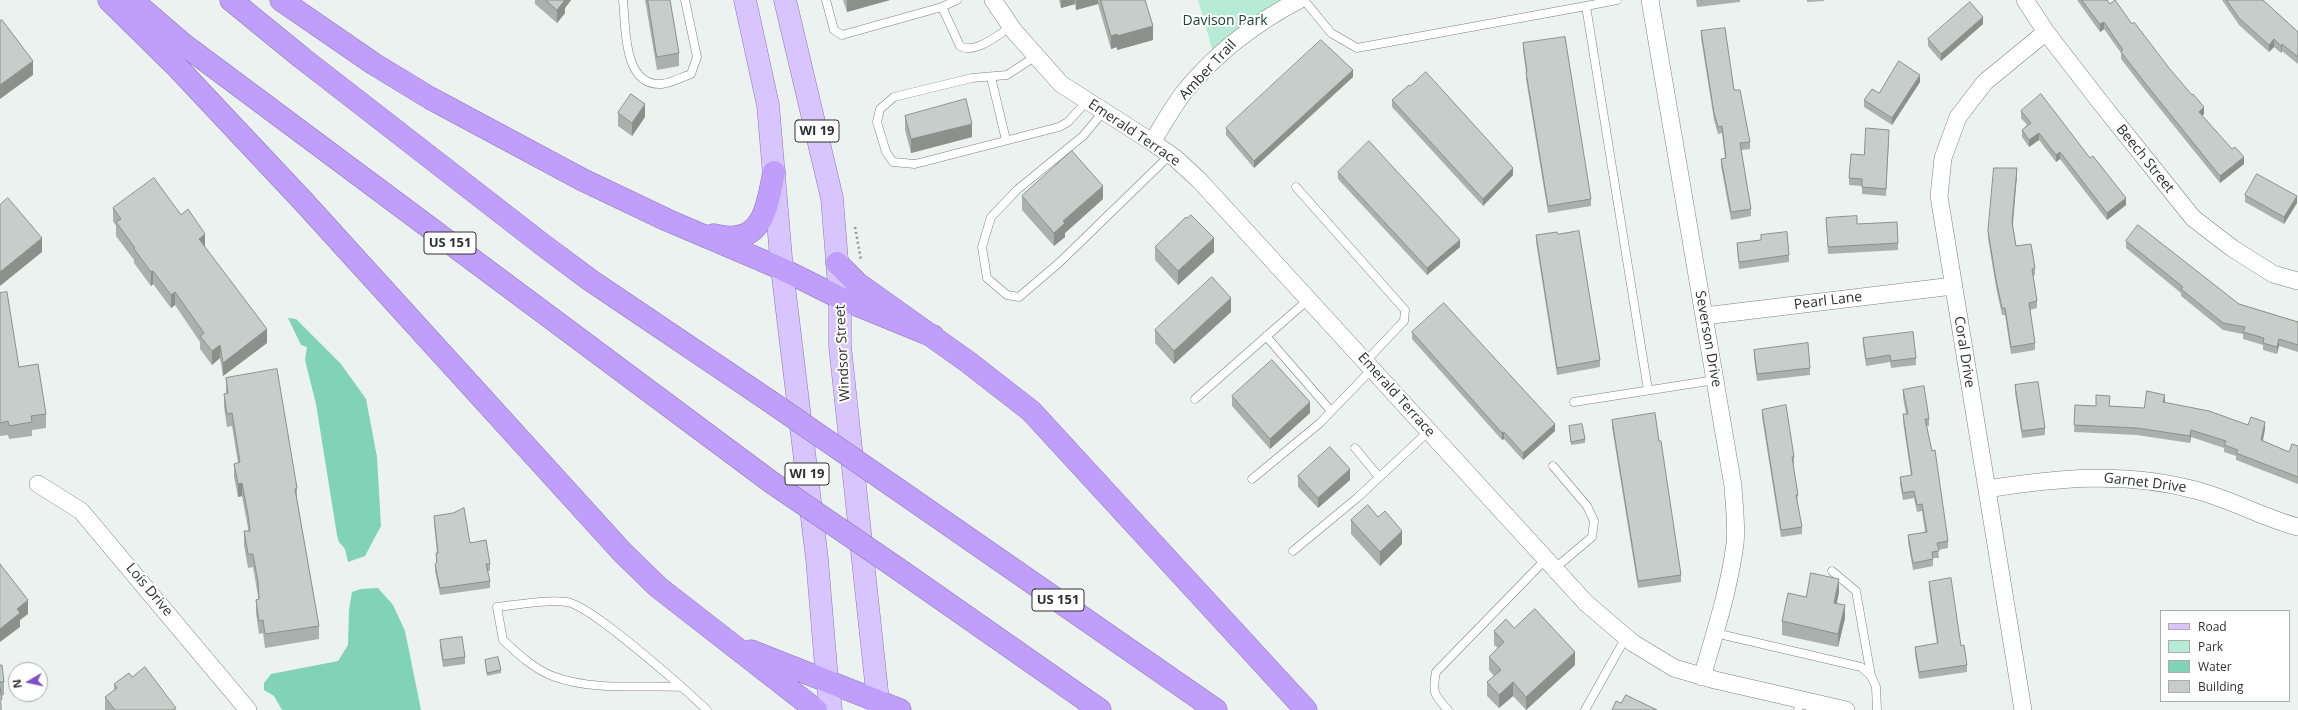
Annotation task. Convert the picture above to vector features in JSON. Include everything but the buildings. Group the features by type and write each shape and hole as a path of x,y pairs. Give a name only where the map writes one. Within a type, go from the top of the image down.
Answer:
{"highway":[{"path":"108,0 178,68 303,201 623,554 658,586 816,710"},
{"name":"US 151","path":"132,0 183,44 771,482 1100,710"},
{"name":"US 151","path":"232,0 302,58 590,280 768,400 1216,710"},
{"path":"281,0 374,64 486,128 583,180 700,234 782,269 840,298 933,336"},
{"path":"700,234 735,237 753,230 767,208 774,172"},
{"path":"837,263 857,283 933,336 1031,411 1306,710"},
{"path":"733,644 826,679 878,706 900,710"}],"main road":[{"name":"WI 19","path":"745,0 768,105 782,269 817,559 826,679 831,710"},
{"name":"Windsor Street","path":"785,0 832,198 840,298 840,346 878,706"}],"street":[{"name":"Emerald Terrace","path":"993,0 1011,27 1061,84 1152,142 1170,155 1199,180 1586,603 1626,637 1674,668 1799,705 1846,710"},
{"name":"Amber Trail","path":"1152,142 1185,91 1230,43 1270,15 1299,0"},
{"name":"Severson Drive","path":"1650,0 1733,486 1735,543 1723,603 1702,677"},
{"name":"Beech Street","path":"2025,0 2046,32 2193,218 2232,248 2273,274 2298,281"},
{"name":"Coral Drive","path":"2023,710 1939,196 1942,158 1958,118 1985,82 2046,32"},
{"name":"Pearl Lane","path":"1704,316 1953,286"},
{"name":"Garnet Drive","path":"1987,489 2045,481 2084,478 2122,478 2196,490 2279,522 2298,527"},
{"name":"Lois Drive","path":"38,484 82,511 248,710"}],"lane":[{"path":"623,0 627,48 632,65 646,81 661,84 692,74 697,57 684,0"},
{"path":"826,0 834,30 842,35 942,7 957,0"},
{"path":"1304,0 1331,33 1357,48 1617,0"},
{"path":"1586,6 1648,390"},
{"path":"942,7 960,46 966,50 974,49 1011,27"},
{"path":"1036,56 1007,75 972,78 894,97 880,109 877,122 886,152 892,162 915,164 1059,127 1068,122 1088,101"},
{"path":"991,77 1006,140"},
{"path":"1104,111 1083,136 1018,189 991,217 982,246 988,278 1007,296 1019,297 1060,262 1170,155"},
{"path":"1252,479 1331,411 1404,321 1405,310 1296,187"},
{"path":"1195,399 1309,299"},
{"path":"1266,336 1331,411"},
{"path":"1574,402 1715,380"},
{"path":"1293,551 1379,477 1429,431"},
{"path":"1355,448 1379,477"},
{"path":"1448,710 1436,697 1433,685 1436,672 1550,564 1592,537 1594,521 1588,506 1553,466"},
{"path":"1832,571 1856,591 1871,676 1876,687 1878,710"},
{"path":"682,687 582,684 554,676 527,661 502,640 497,607 568,602 586,611 631,644 682,687 707,710"},
{"path":"1715,633 1861,667 1871,676"},
{"path":"1585,710 1626,637"}],"green space":[{"name":"Davison Park","path":"1198,0 1299,0 1215,59"}],"water":[{"path":"288,318 296,319 341,364 366,399 377,457 381,526 365,556 348,562 345,549 339,542 337,535 316,404 305,360 307,347 301,345"},
{"path":"378,588 393,605 405,631 421,710 282,710 274,696 264,690 264,683 271,674 338,661 348,645 349,610 352,592 361,589"}]}
